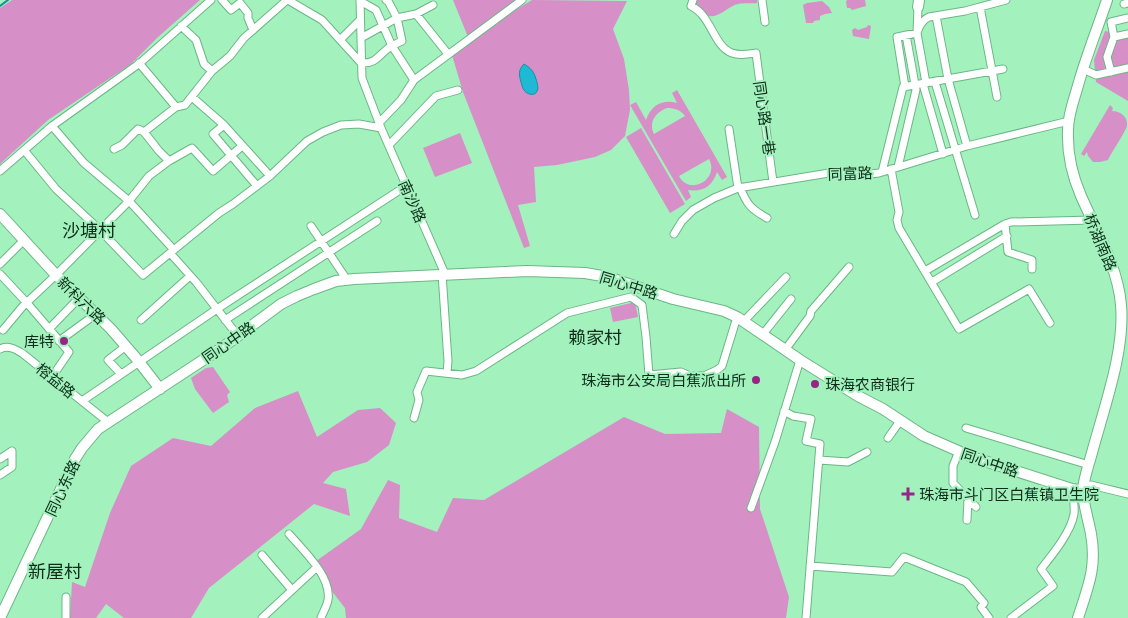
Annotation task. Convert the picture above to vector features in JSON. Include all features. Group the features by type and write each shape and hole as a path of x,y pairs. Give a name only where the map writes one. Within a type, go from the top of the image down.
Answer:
{"street":[{"path":"0,171 52,126 139,63 211,0"},
{"path":"222,0 231,10 240,3 248,13 253,30"},
{"path":"144,132 176,107 186,105 212,71 230,56 240,42 287,0 322,20 361,63 373,62 392,46 402,41 397,18 386,0"},
{"path":"360,0 376,10 392,46 414,80"},
{"name":"南沙路","path":"360,0 362,78 443,274 448,361 447,374"},
{"path":"24,150 56,189 100,230 143,275 219,213 258,186 307,141 341,125 380,125 401,100 414,80 522,0"},
{"name":"同心路一巷","path":"692,0 691,6 703,15 725,48 731,53 736,54 756,54 773,182"},
{"path":"762,0 765,22"},
{"path":"917,33 920,23 926,18 965,11 1006,0"},
{"name":"桥湖南路","path":"1078,489 1089,465 1117,357 1125,304 1119,292 1113,270 1075,180 1068,148 1068,121 1083,70 1108,0"},
{"path":"918,4 917,33 922,84"},
{"path":"361,38 397,18 416,14 433,5"},
{"path":"980,7 997,98"},
{"path":"416,14 448,54"},
{"path":"936,16 948,79 967,146"},
{"path":"1112,72 1108,57 1114,37 1111,22 1128,18"},
{"path":"340,40 360,20"},
{"path":"181,26 196,40 204,64 212,71"},
{"path":"882,172 903,88 905,87 897,37 917,33"},
{"path":"1114,37 1128,34"},
{"path":"906,35 942,154"},
{"path":"139,63 176,107"},
{"path":"1083,70 1096,75 1128,68"},
{"path":"905,87 1004,69"},
{"path":"935,82 975,215"},
{"path":"922,84 916,90 894,168 899,228 959,328 1029,288 1050,323"},
{"path":"389,145 436,96 458,90"},
{"path":"192,97 224,125 270,176"},
{"name":"同富路","path":"674,234 682,221 693,210 714,198 739,188 829,173 870,174 882,172 967,146 1068,121"},
{"path":"224,125 213,134 258,186"},
{"path":"52,126 84,163 129,201 172,251 238,336"},
{"path":"114,149 122,145 138,129 144,132 169,161"},
{"path":"729,129 739,188 749,206 767,218"},
{"path":"3,330 27,303 129,201 149,176 169,161 192,148 213,170 242,146"},
{"path":"82,401 217,309 406,186"},
{"name":"新科六路","path":"0,214 56,275 126,346 160,389"},
{"path":"925,271 1005,224 1012,222 1092,220"},
{"path":"225,320 377,222"},
{"path":"1005,224 1008,252 1032,260 1032,269"},
{"path":"311,226 347,280"},
{"path":"932,282 1006,236"},
{"path":"0,264 24,240"},
{"path":"785,350 810,316 811,311 849,267"},
{"name":"同心中路","path":"160,389 282,304 325,285 347,280 443,274 527,271 580,272 608,277 673,299 724,311 740,319 800,360 858,396 883,409 924,436 959,452 1078,489"},
{"path":"0,274 68,352 52,377"},
{"path":"141,320 190,276"},
{"path":"414,418 418,400 417,392 426,371 462,375 476,371 567,313 631,297 642,305 649,375 681,372 690,376 700,376 712,373 722,366 740,319 786,277"},
{"path":"636,301 645,290"},
{"path":"49,329 79,298"},
{"path":"763,334 791,299"},
{"path":"59,341 96,314"},
{"path":"121,374 108,360 126,346"},
{"name":"榕益路","path":"0,349 7,347 22,353 108,422"},
{"path":"751,508 800,360"},
{"name":"同心东路","path":"0,618 4,601 75,458 98,429 160,389"},
{"path":"784,411 793,416 811,419 806,441 820,444 806,618"},
{"path":"888,438 900,421"},
{"path":"966,428 1089,465"},
{"path":"0,459 12,451 12,467 0,474"},
{"path":"819,460 848,462 867,452"},
{"path":"959,452 953,466 953,483 976,507"},
{"path":"1078,489 1091,485 1128,494"},
{"path":"1011,618 1053,586 1041,569 1057,548 1070,525 1078,489"},
{"path":"1078,489 1094,554 1090,584 1078,618"},
{"path":"967,520 968,498"},
{"path":"289,534 317,567 327,587 327,602 321,618"},
{"path":"262,555 292,590"},
{"path":"810,566 892,572 904,557 966,582 984,603 980,607 989,618"},
{"path":"262,618 317,567"},
{"path":"1005,618 1040,592 1042,595"},
{"path":"66,597 66,618"}],"shaded area":[{"path":"12,0 200,0 131,64 48,120 0,164 0,8"},
{"path":"453,0 520,0 509,5 468,37"},
{"path":"532,0 627,1 613,29 624,59 630,110 625,136 611,150 595,157 557,165 534,167 536,202 518,205 530,246 524,248 463,92 452,55 494,23"},
{"path":"695,0 757,0 757,3 735,5 715,16 711,16 700,10"},
{"path":"847,0 865,0 866,6 852,10 847,8"},
{"path":"822,1 829,7 832,13 820,16 820,20 813,23 806,23 803,5"},
{"path":"868,25 871,26 869,39 853,36 852,30 855,28 858,30"},
{"path":"1105,31 1128,36 1128,101 1096,82 1094,60"},
{"path":"677,90 727,177 722,180 717,172 710,185 698,190 688,190 691,197 686,201 630,105 636,102 646,120 651,110 658,104 667,102 677,103 672,93","holes":["667,108 677,110 685,116 654,134 652,130 654,118 659,112","709,159 710,173 702,183 689,185 679,176"]},
{"path":"1110,105 1113,108 1112,111 1120,113 1125,117 1127,125 1108,160 1093,162 1087,152 1084,156 1081,154"},
{"path":"641,128 685,204 670,213 626,137"},
{"path":"460,133 472,163 435,177 423,148"},
{"path":"635,302 638,317 613,322 610,308"},
{"path":"213,367 230,392 227,395 229,402 213,413 195,389 191,378 206,368"},
{"path":"298,391 317,437 358,410 380,408 396,423 389,445 367,462 333,472 323,483 346,489 350,516 314,504 209,588 191,618 124,618 106,604 96,618 70,618 72,582 85,587 110,513 131,466 173,438 211,446 255,408"},
{"path":"727,409 759,427 760,509 789,597 786,618 346,618 345,608 312,564 361,529 388,480 400,485 399,518 437,532 453,498 484,500 624,417 665,434 721,433"}],"water":[{"path":"524,64 533,72 535,77 538,89 534,94 527,93 522,87 519,73"}],"waterway":[{"path":"0,6 8,0"}],"place":[{"name":"库特","path":"64,341"},
{"name":"珠海市公安局白蕉派出所","path":"756,380"},
{"name":"珠海农商银行","path":"815,384"},
{"name":"珠海市斗门区白蕉镇卫生院","path":"908,494"}],"district":[{"name":"沙塘村","path":"89,230"},
{"name":"赖家村","path":"595,337"},
{"name":"新屋村","path":"55,571"}]}
